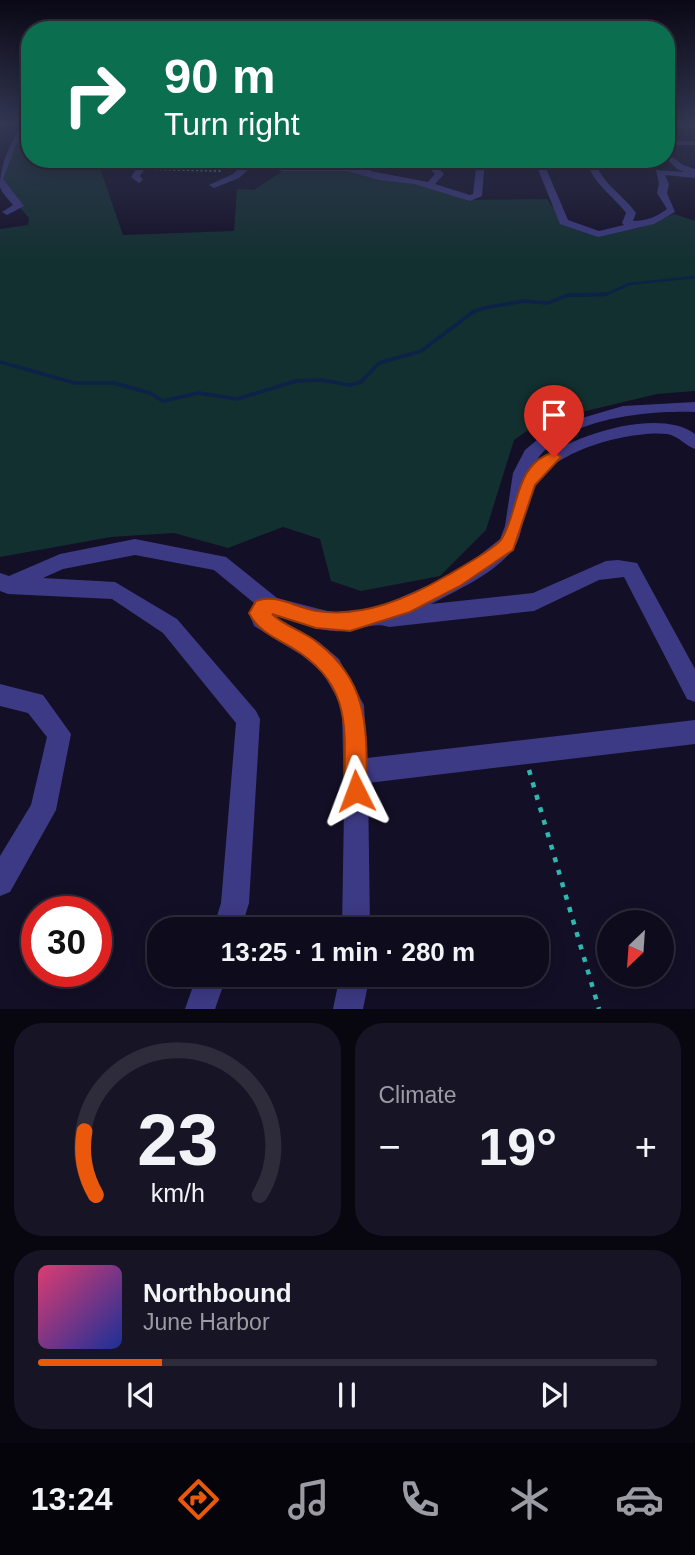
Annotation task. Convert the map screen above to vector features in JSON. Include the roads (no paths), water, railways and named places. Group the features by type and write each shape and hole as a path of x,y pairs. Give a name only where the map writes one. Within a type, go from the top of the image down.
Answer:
{"street":[{"path":"139,171 135,177 139,180"},
{"path":"214,186 242,171"},
{"path":"358,171 475,197 477,171"},
{"path":"429,186 440,174 437,171"},
{"path":"543,171 564,222 598,234 666,216 672,210 662,193 664,184 659,172 695,173"},
{"path":"597,171 606,186 631,213 627,223 635,226"},
{"path":"0,179 19,206 7,212"},
{"path":"518,508 517,488 522,469 531,451 552,438 576,426 641,407 695,407"},
{"path":"350,622 404,606 454,581 501,551 508,545 518,508 538,469 570,448 654,429 684,433 695,443"},
{"path":"4,583 60,562 135,547 219,563 271,606"},
{"path":"356,917 353,705 342,682 311,649 261,619 259,613 262,607 271,606 316,619 350,622 534,602 554,595 608,567 619,566 630,569 695,691"},
{"path":"4,583 115,591 170,626 248,719 235,904 231,917"},
{"path":"0,695 35,703 59,734 43,810 0,882"},
{"path":"355,772 695,732"},
{"path":"200,1009 208,987"},
{"path":"348,1009 353,987"},
{"path":"354,1009 355,987"}],"waterway":[{"path":"566,296 605,295 629,284 695,277"},
{"path":"566,296 606,294"},
{"path":"0,362 75,383 114,383 150,393 163,401 199,393 237,399 296,381 321,380 350,385 361,382 379,363 421,351 473,312 523,301 548,303 566,296"}]}
